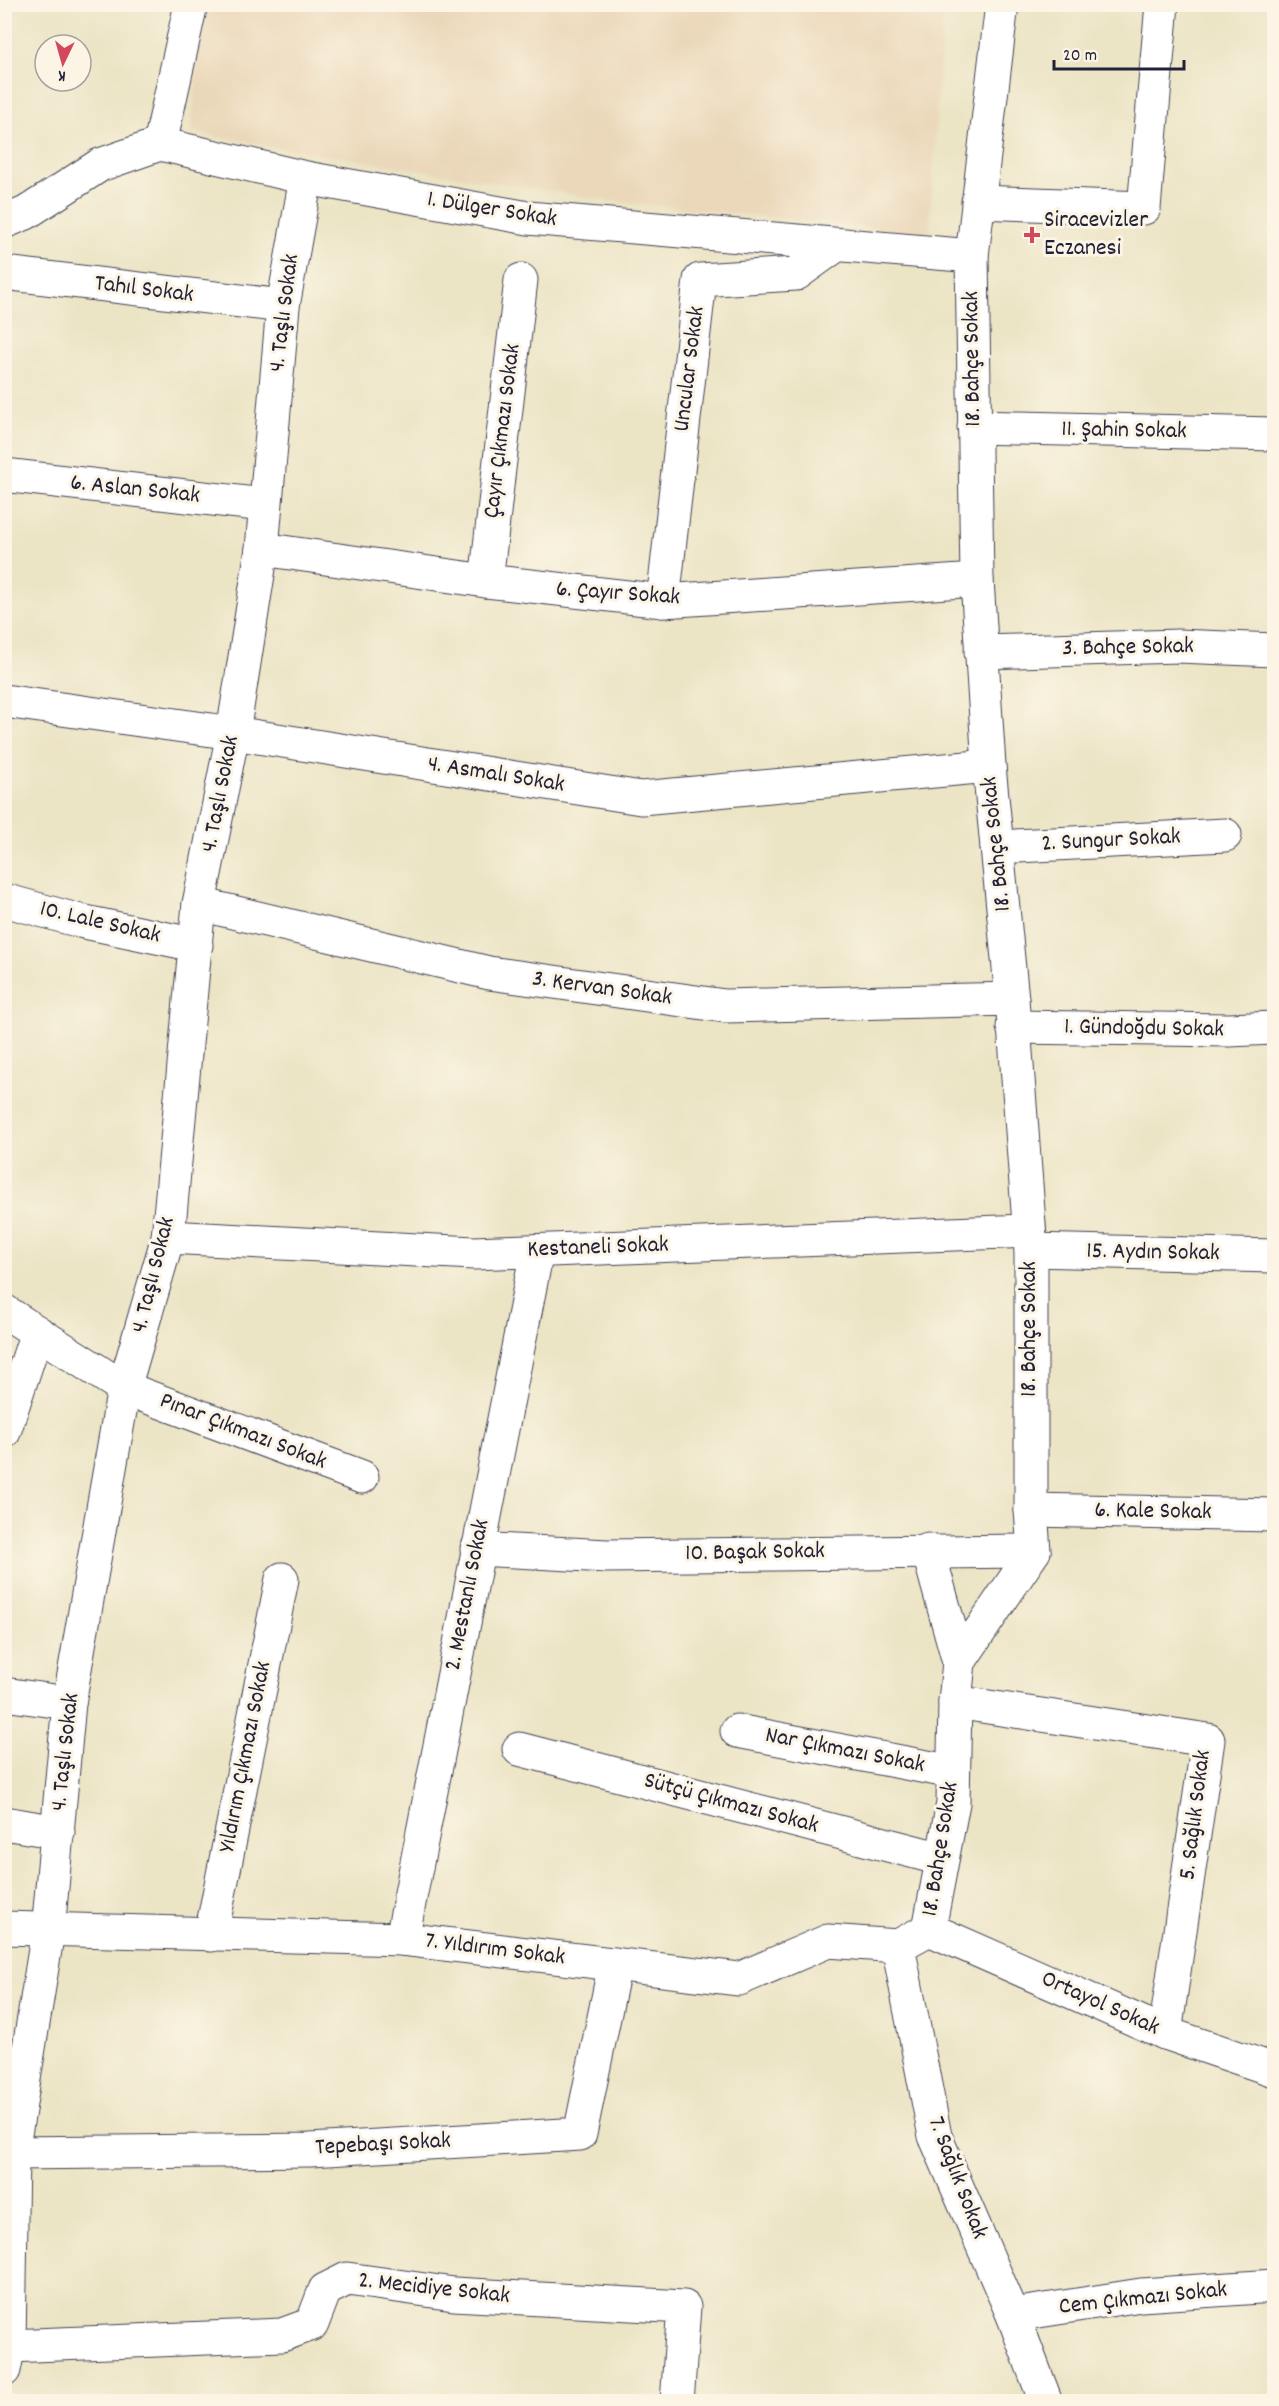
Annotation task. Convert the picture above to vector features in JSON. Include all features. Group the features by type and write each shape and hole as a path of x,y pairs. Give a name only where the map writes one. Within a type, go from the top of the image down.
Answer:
{"street":[{"path":"4,222 26,213 100,165 160,144 191,4"},
{"name":"18. Bahçe Sokak","path":"959,1662 1034,1551 1031,1510 1029,1240 1013,1013 989,766 976,580 972,256 1002,4"},
{"path":"978,202 1144,208 1162,4"},
{"name":"1. Dülger Sokak","path":"160,144 306,178 528,218 972,256"},
{"name":"4. Taşlı Sokak","path":"6,2353 12,2153 48,1930 69,1703 124,1388 168,1237 200,904 233,733 262,549 283,306 306,178"},
{"name":"Uncular Sokak","path":"663,601 700,280 796,274 835,246"},
{"name":"Tahıl Sokak","path":"4,273 283,306"},
{"name":"Çayır Çıkmazı Sokak","path":"486,581 521,280"},
{"name":"11. Şahin Sokak","path":"974,427 1275,434"},
{"name":"6. Aslan Sokak","path":"4,475 265,505"},
{"name":"6. Çayır Sokak","path":"262,549 486,581 663,601 976,580"},
{"name":"3. Bahçe Sokak","path":"981,652 1178,646 1275,650"},
{"name":"4. Asmalı Sokak","path":"4,701 233,733 641,798 989,766"},
{"name":"2. Sungur Sokak","path":"997,847 1225,835"},
{"name":"10. Lale Sokak","path":"4,900 80,921 196,945"},
{"name":"3. Kervan Sokak","path":"200,904 489,973 725,1006 1013,1013"},
{"name":"1. Gündoğdu Sokak","path":"1013,1013 1229,1030 1275,1028"},
{"name":"Kestaneli Sokak","path":"168,1237 474,1253 1029,1240"},
{"name":"15. Aydın Sokak","path":"1029,1240 1275,1256"},
{"name":"2. Mestanlı Sokak","path":"402,1939 537,1251"},
{"name":"Pınar Çıkmazı Sokak","path":"4,1311 124,1388 362,1477"},
{"path":"4,1432 37,1332"},
{"name":"6. Kale Sokak","path":"1031,1510 1275,1515"},
{"name":"10. Başak Sokak","path":"477,1549 607,1556 928,1550 1034,1551"},
{"name":"18. Bahçe Sokak","path":"928,1550 959,1662 955,1702 953,1803 929,1929"},
{"name":"Yıldırım Çıkmazı Sokak","path":"211,1935 282,1579"},
{"path":"4,1695 69,1703"},
{"name":"5. Sağlık Sokak","path":"955,1702 1208,1740 1166,2033"},
{"name":"Nar Çıkmazı Sokak","path":"737,1731 953,1772"},
{"name":"Sütçü Çıkmazı Sokak","path":"519,1749 942,1859"},
{"path":"4,1823 58,1832"},
{"name":"7. Yıldırım Sokak","path":"4,1928 402,1939 739,1978 828,1941 898,1946"},
{"path":"898,1946 929,1929"},
{"name":"Ortayol Sokak","path":"929,1929 1166,2033 1275,2070"},
{"name":"7. Sağlık Sokak","path":"898,1946 935,2136 1013,2315 1046,2402"},
{"name":"Tepebaşı Sokak","path":"12,2153 310,2150 580,2134 615,1964"},
{"name":"2. Mecidiye Sokak","path":"6,2353 282,2335 312,2324 325,2290 347,2279 454,2294 684,2307 677,2402"},
{"name":"Cem Çıkmazı Sokak","path":"1013,2315 1141,2295 1275,2286"}],"shaded area":[{"path":"209,5 944,5 929,233 611,201 191,133 198,53"}],"place":[{"name":"Siracevizler Eczanesi","path":"1032,235"}]}
